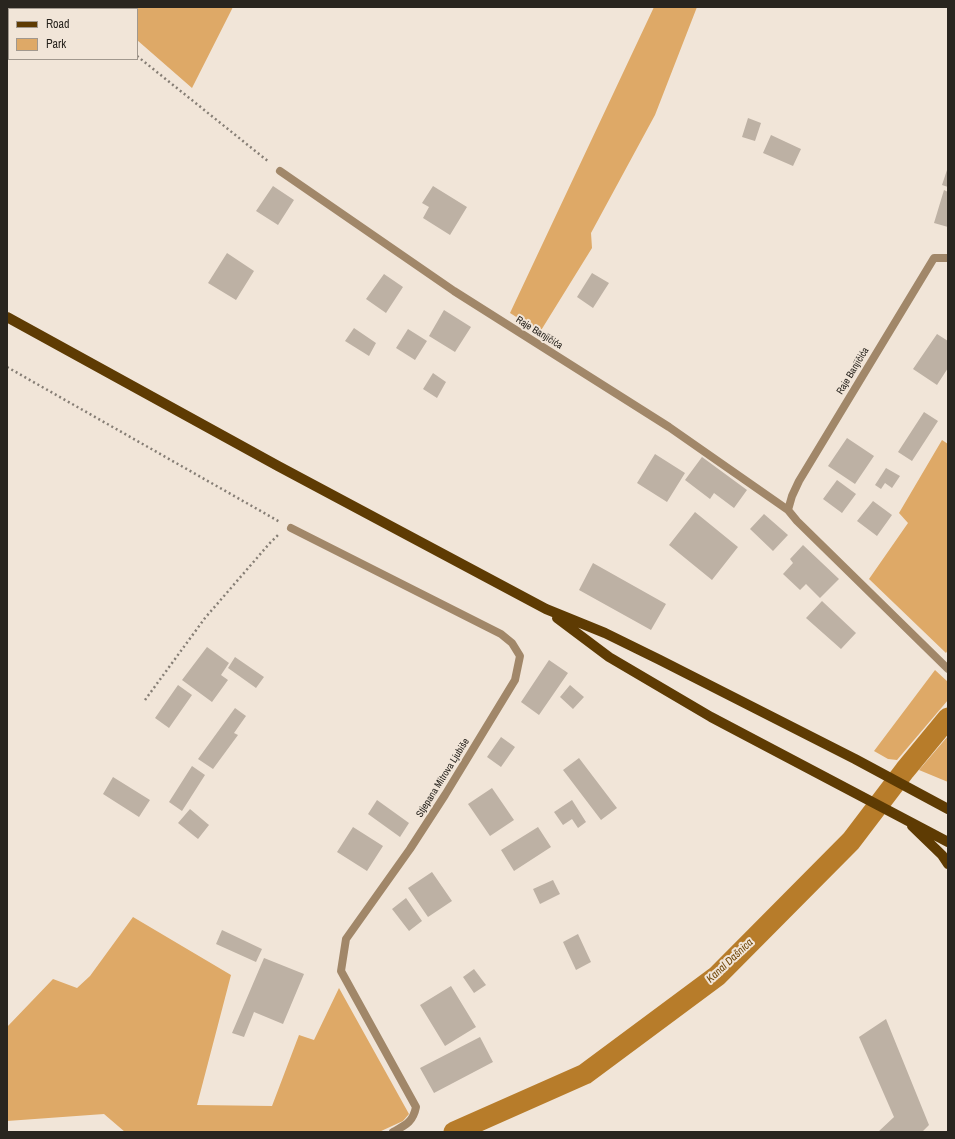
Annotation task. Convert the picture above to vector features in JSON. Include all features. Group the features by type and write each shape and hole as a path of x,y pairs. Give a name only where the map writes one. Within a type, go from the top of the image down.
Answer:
{"main road":[{"path":"7,317 278,466 546,609 612,636 855,759 948,809"},
{"path":"546,609 609,657 710,717 948,842"},
{"path":"914,790 948,801"},
{"path":"901,817 942,855 948,864"}],"street":[{"name":"Raje Banjičića","path":"280,171 454,291 669,427 788,510 797,521 948,669"},
{"name":"Raje Banjičića","path":"788,510 792,496 799,481 934,258 948,258"},
{"name":"Stjepana Mitrova Ljubiše","path":"291,528 501,634 512,643 520,656 515,680 445,796 410,849 346,939 341,970 416,1107 415,1116 407,1124 393,1132"}],"path":[{"path":"138,57 280,171"},
{"path":"7,367 291,528"},
{"path":"145,700 210,612 272,540 283,531 291,528"}],"green space":[{"path":"99,7 233,7 192,88 138,41 138,8"},
{"path":"654,7 697,7 655,115 591,233 592,248 540,332 510,313"},
{"path":"942,440 948,444 948,650 946,653 869,579 908,523 899,513"},
{"path":"935,670 948,682 948,700 897,760 888,759 874,751"},
{"path":"948,736 948,782 919,770"},
{"path":"133,917 231,975 197,1105 272,1106 299,1035 314,1040 339,988 409,1114 403,1121 379,1132 125,1132 104,1114 7,1121 7,1027 53,979 77,988 90,976"}],"building":[{"path":"748,118 761,123 755,141 742,137"},
{"path":"771,135 801,149 793,166 763,153"},
{"path":"948,167 948,187 942,185"},
{"path":"273,186 294,200 278,225 256,211"},
{"path":"433,186 467,207 450,235 423,218 429,207 422,203"},
{"path":"944,190 948,192 948,227 934,223"},
{"path":"227,253 254,271 236,300 208,283"},
{"path":"592,273 609,283 593,308 577,297"},
{"path":"384,274 403,287 386,313 366,299"},
{"path":"444,310 471,327 455,352 429,336"},
{"path":"354,328 376,343 369,356 345,341"},
{"path":"408,329 427,341 415,360 396,348"},
{"path":"937,334 948,341 948,368 937,385 913,369"},
{"path":"433,373 446,382 437,398 423,389"},
{"path":"924,412 938,421 912,461 898,452"},
{"path":"847,438 874,456 855,484 828,466"},
{"path":"655,454 685,473 667,502 637,483"},
{"path":"702,457 747,490 734,508 714,493 710,499 685,480"},
{"path":"886,468 900,476 892,488 885,483 881,489 875,485"},
{"path":"837,480 856,494 842,513 823,499"},
{"path":"873,501 892,515 877,536 857,521"},
{"path":"695,512 738,547 712,580 669,545"},
{"path":"764,514 788,535 773,551 750,529"},
{"path":"803,545 839,579 820,598 806,584 800,590 783,574 793,563 790,559"},
{"path":"593,563 666,604 651,630 579,590"},
{"path":"822,601 856,633 841,649 806,618"},
{"path":"207,647 229,663 221,675 228,680 212,702 182,680"},
{"path":"235,657 264,677 256,688 228,668"},
{"path":"549,660 568,673 539,715 521,702"},
{"path":"178,685 192,695 169,728 155,718"},
{"path":"570,685 584,697 573,709 560,697"},
{"path":"235,708 246,716 234,733 238,735 213,769 198,759"},
{"path":"501,737 515,747 501,767 487,757"},
{"path":"579,758 617,808 601,820 563,770"},
{"path":"192,766 205,775 182,811 169,802"},
{"path":"113,777 150,800 139,817 103,794"},
{"path":"492,788 514,820 490,836 468,804"},
{"path":"377,800 409,823 400,837 368,814"},
{"path":"572,800 586,822 578,828 572,819 563,825 554,812"},
{"path":"190,809 209,825 198,839 178,823"},
{"path":"353,827 383,846 367,871 337,852"},
{"path":"538,827 551,847 514,871 501,850"},
{"path":"432,872 452,901 428,917 408,888"},
{"path":"553,880 560,894 540,904 533,889"},
{"path":"406,898 422,921 409,931 392,909"},
{"path":"222,930 262,949 256,962 216,944"},
{"path":"578,934 591,962 576,970 563,942"},
{"path":"264,958 304,974 283,1024 254,1012 244,1037 232,1033"},
{"path":"474,969 486,985 474,993 463,977"},
{"path":"451,986 476,1027 445,1046 420,1005"},
{"path":"886,1019 929,1125 922,1132 878,1132 894,1117 859,1037"},
{"path":"480,1037 493,1062 434,1093 420,1068"}],"waterway":[{"name":"Kanal Dašnica","path":"454,1132 585,1074 717,976 851,841 905,770 948,718"}]}
